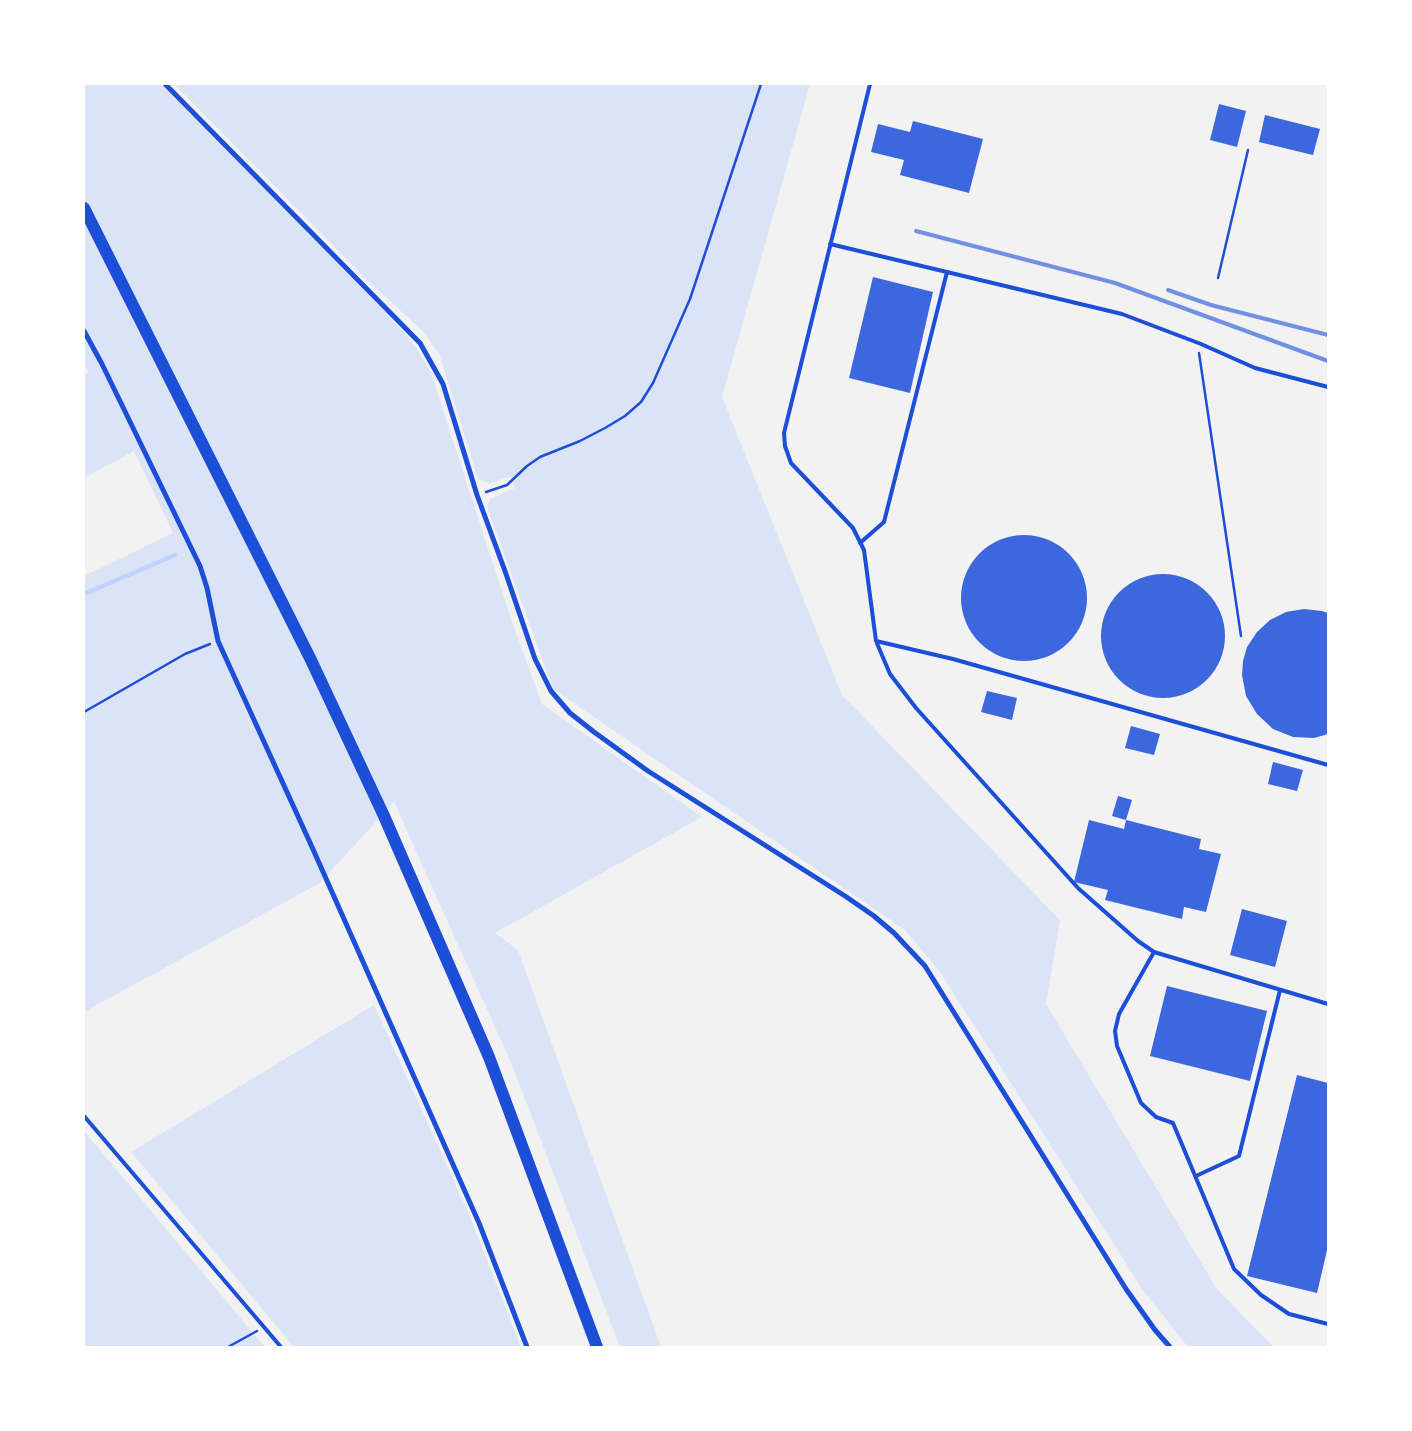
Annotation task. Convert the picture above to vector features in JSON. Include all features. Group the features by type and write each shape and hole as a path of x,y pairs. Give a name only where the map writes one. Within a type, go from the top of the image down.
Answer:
{"main road":[{"path":"84,208 311,660 388,825 489,1057 597,1347"}],"street":[{"path":"165,84 420,343 442,384 477,495 535,659 552,691 570,713 648,771 846,896 894,933 925,966 1126,1290 1170,1347"},
{"path":"84,331 102,364 200,566 207,588 218,641 479,1223 527,1347"}],"lane":[{"path":"870,84 784,433 785,446 791,463 853,528 864,550 876,641 890,674 916,708 1078,888 1138,941 1154,952 1328,1004"},
{"path":"830,244 1122,314 1200,344 1255,368 1328,388"},
{"path":"860,543 884,522 947,272"},
{"path":"876,641 953,659 1328,765"},
{"path":"1154,952 1119,1014 1115,1031 1118,1046 1141,1103 1156,1117 1173,1123 1234,1269 1261,1296 1289,1314 1328,1324"},
{"path":"1196,1176 1239,1156 1280,990"},
{"path":"84,1116 281,1347"}],"path":[{"path":"477,495 507,485 527,466 540,457 580,441 605,428 641,402 654,383 690,299 761,84"},
{"path":"1218,278 1248,150"},
{"path":"1199,352 1241,636"},
{"path":"84,712 185,654 218,641"},
{"path":"228,1347 264,1327"}],"shaded area":[{"path":"84,84 160,84 403,331 419,352 431,373 512,622 542,704 702,817 495,933 518,950 661,1347 620,1347 512,1065 394,802 320,883 84,1012 84,576 173,533 134,451 84,478 84,376 89,373 84,363"},
{"path":"174,84 810,84 722,397 842,695 1060,920 1046,1004 1217,1289 1274,1347 1188,1347 1143,1290 940,972 905,930 553,689 487,507 490,499 515,488 510,476 490,484 478,479 439,353 423,331 373,286"},
{"path":"374,1005 469,1214 521,1347 294,1347 131,1152"},
{"path":"84,1131 265,1347 84,1347"}],"building":[{"path":"1219,104 1246,111 1237,147 1210,140"},
{"path":"1265,115 1320,129 1313,155 1259,142"},
{"path":"913,121 983,139 969,193 900,175 904,160 871,152 878,124 910,132"},
{"path":"873,277 933,292 910,393 849,378"},
{"path":"1024,535 1048,539 1069,553 1083,574 1087,598 1083,622 1069,643 1048,657 1024,661 1000,657 979,643 965,622 961,598 965,574 979,553 1000,539"},
{"path":"1163,574 1187,579 1198,584 1207,592 1215,601 1220,612 1225,636 1220,660 1215,671 1207,680 1198,688 1187,693 1163,698 1139,693 1128,688 1119,680 1111,671 1106,660 1101,636 1106,612 1111,601 1119,592 1128,584 1139,579"},
{"path":"1304,609 1328,613 1328,734 1314,738 1293,737 1273,729 1257,714 1246,696 1242,675 1247,647 1257,632 1270,620 1286,612"},
{"path":"987,691 1017,698 1012,720 981,712"},
{"path":"1131,726 1160,734 1154,755 1125,748"},
{"path":"1273,762 1303,770 1297,791 1268,784"},
{"path":"1118,796 1132,800 1126,820 1112,816"},
{"path":"1089,820 1124,829 1126,820 1201,839 1199,849 1221,854 1206,912 1184,907 1182,919 1105,900 1108,890 1074,882"},
{"path":"1242,909 1287,921 1275,967 1230,955"},
{"path":"1167,986 1267,1011 1250,1081 1150,1056"},
{"path":"1297,1075 1328,1083 1328,1246 1317,1293 1247,1276"}],"waterway":[{"path":"84,594 175,555"}],"railway":[{"path":"916,231 1115,283 1328,361"},
{"path":"1168,290 1211,305 1328,335"}]}
